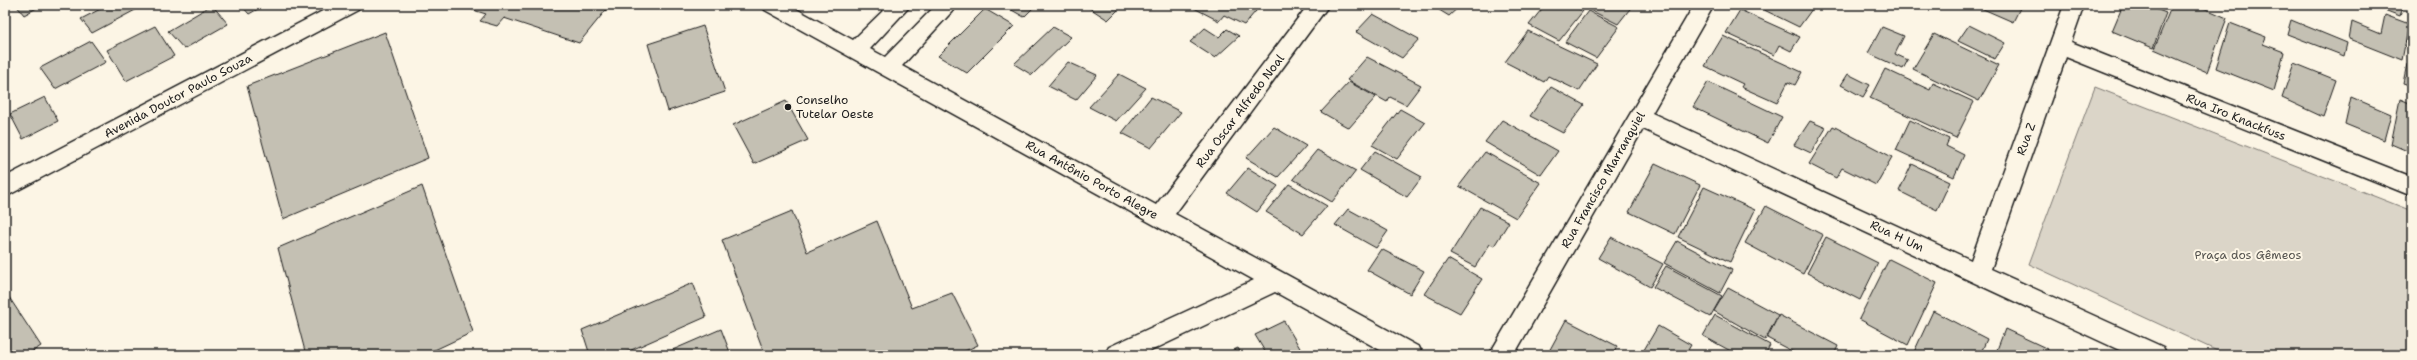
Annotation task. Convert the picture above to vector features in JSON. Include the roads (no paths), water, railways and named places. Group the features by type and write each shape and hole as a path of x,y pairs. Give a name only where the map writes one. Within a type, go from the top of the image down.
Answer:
{"street":[{"name":"Avenida Doutor Paulo Souza","path":"5,188 351,5"},
{"name":"Rua Antônio Porto Alegre","path":"772,5 1411,355"},
{"path":"855,50 901,5"},
{"path":"887,68 948,5"},
{"name":"Rua Oscar Alfredo Noal","path":"1160,217 1319,5"},
{"name":"Rua Francisco Marranquiel","path":"1501,355 1704,5"},
{"name":"Rua Z","path":"1978,273 2074,5"},
{"name":"Rua Iro Knackfuss","path":"2059,46 2412,187"},
{"name":"Rua H Um","path":"1639,117 2155,355"},
{"path":"1117,355 1276,281"}],"place":[{"name":"Conselho Tutelar Oeste","path":"788,107"}],"park label":[{"name":"Praça dos Gêmeos","path":"2248,255"}]}
